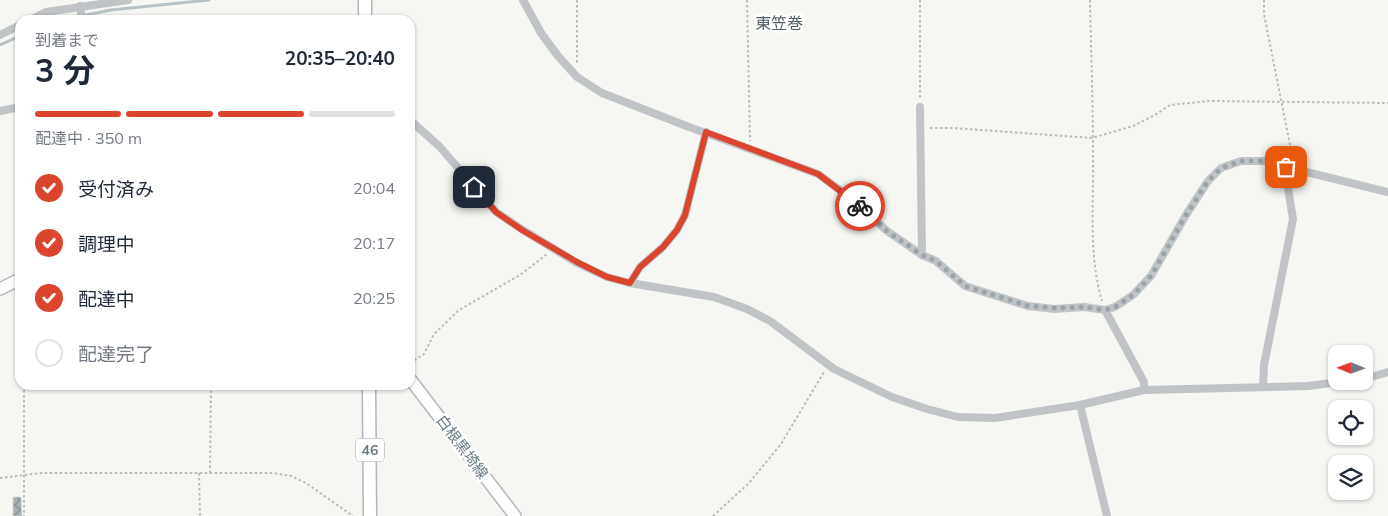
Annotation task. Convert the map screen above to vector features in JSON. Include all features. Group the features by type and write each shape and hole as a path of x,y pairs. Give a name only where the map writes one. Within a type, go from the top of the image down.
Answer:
{"main road":[{"path":"365,0 365,15"},
{"path":"0,288 15,281"},
{"name":"白根黒埼線","path":"415,386 515,516"},
{"name":"46","path":"369,390 370,516"}],"street":[{"path":"40,15 46,12 80,6 128,0"},
{"path":"523,0 541,33 558,56 577,77 602,93 818,174 852,199 887,231 922,255 936,261 965,286 1028,306 1054,308 1084,307 1105,310 1115,307 1133,295 1151,276 1208,181 1221,168 1241,161 1268,161 1388,192"},
{"path":"80,6 81,15"},
{"path":"0,35 15,28"},
{"path":"920,107 922,255"},
{"path":"0,111 15,108"},
{"path":"415,124 440,147 496,212 522,230 577,262 607,277 630,283 714,297 747,309 770,321 828,365 892,397 926,409 958,417 996,418 1080,405 1144,390 1308,386 1328,383"},
{"path":"630,283 640,267 663,247 677,230 685,215 706,132"},
{"path":"1263,386 1264,365 1293,219 1286,167"},
{"path":"1105,310 1144,382 1144,390"},
{"path":"1373,376 1388,372"},
{"path":"1080,405 1108,516"}],"path":[{"path":"577,0 577,77"},
{"path":"747,0 749,148"},
{"path":"920,0 920,107"},
{"path":"1090,0 1093,259 1096,279 1105,310"},
{"path":"1264,0 1267,34 1293,161 1286,167"},
{"path":"920,128 953,128 1092,138 1133,126 1170,106 1209,101 1388,103"},
{"path":"415,360 424,354 434,334 459,310 520,275 553,248"},
{"path":"713,516 750,483 781,444 828,365"},
{"path":"24,390 24,516"},
{"path":"210,473 211,390"},
{"path":"0,478 41,473 273,472 291,476 306,484 353,516"},
{"path":"199,473 200,516"}],"building":[{"path":"13,497 21,497 22,516 13,516"}],"waterway":[{"path":"86,15 111,10 209,0"},
{"path":"0,45 15,38"}],"way so far":[{"path":"860,206 887,231 922,255 936,261 965,286 1028,306 1054,308 1084,307 1105,310 1115,307 1133,295 1151,276 1208,181 1221,168 1241,161 1268,161 1286,167"}],"district":[{"name":"東笠巻","path":"779,23"}],"route":[{"path":"474,187 496,212 522,230 607,277 630,283 640,267 663,247 677,230 685,215 706,132 818,174 860,206"}]}
